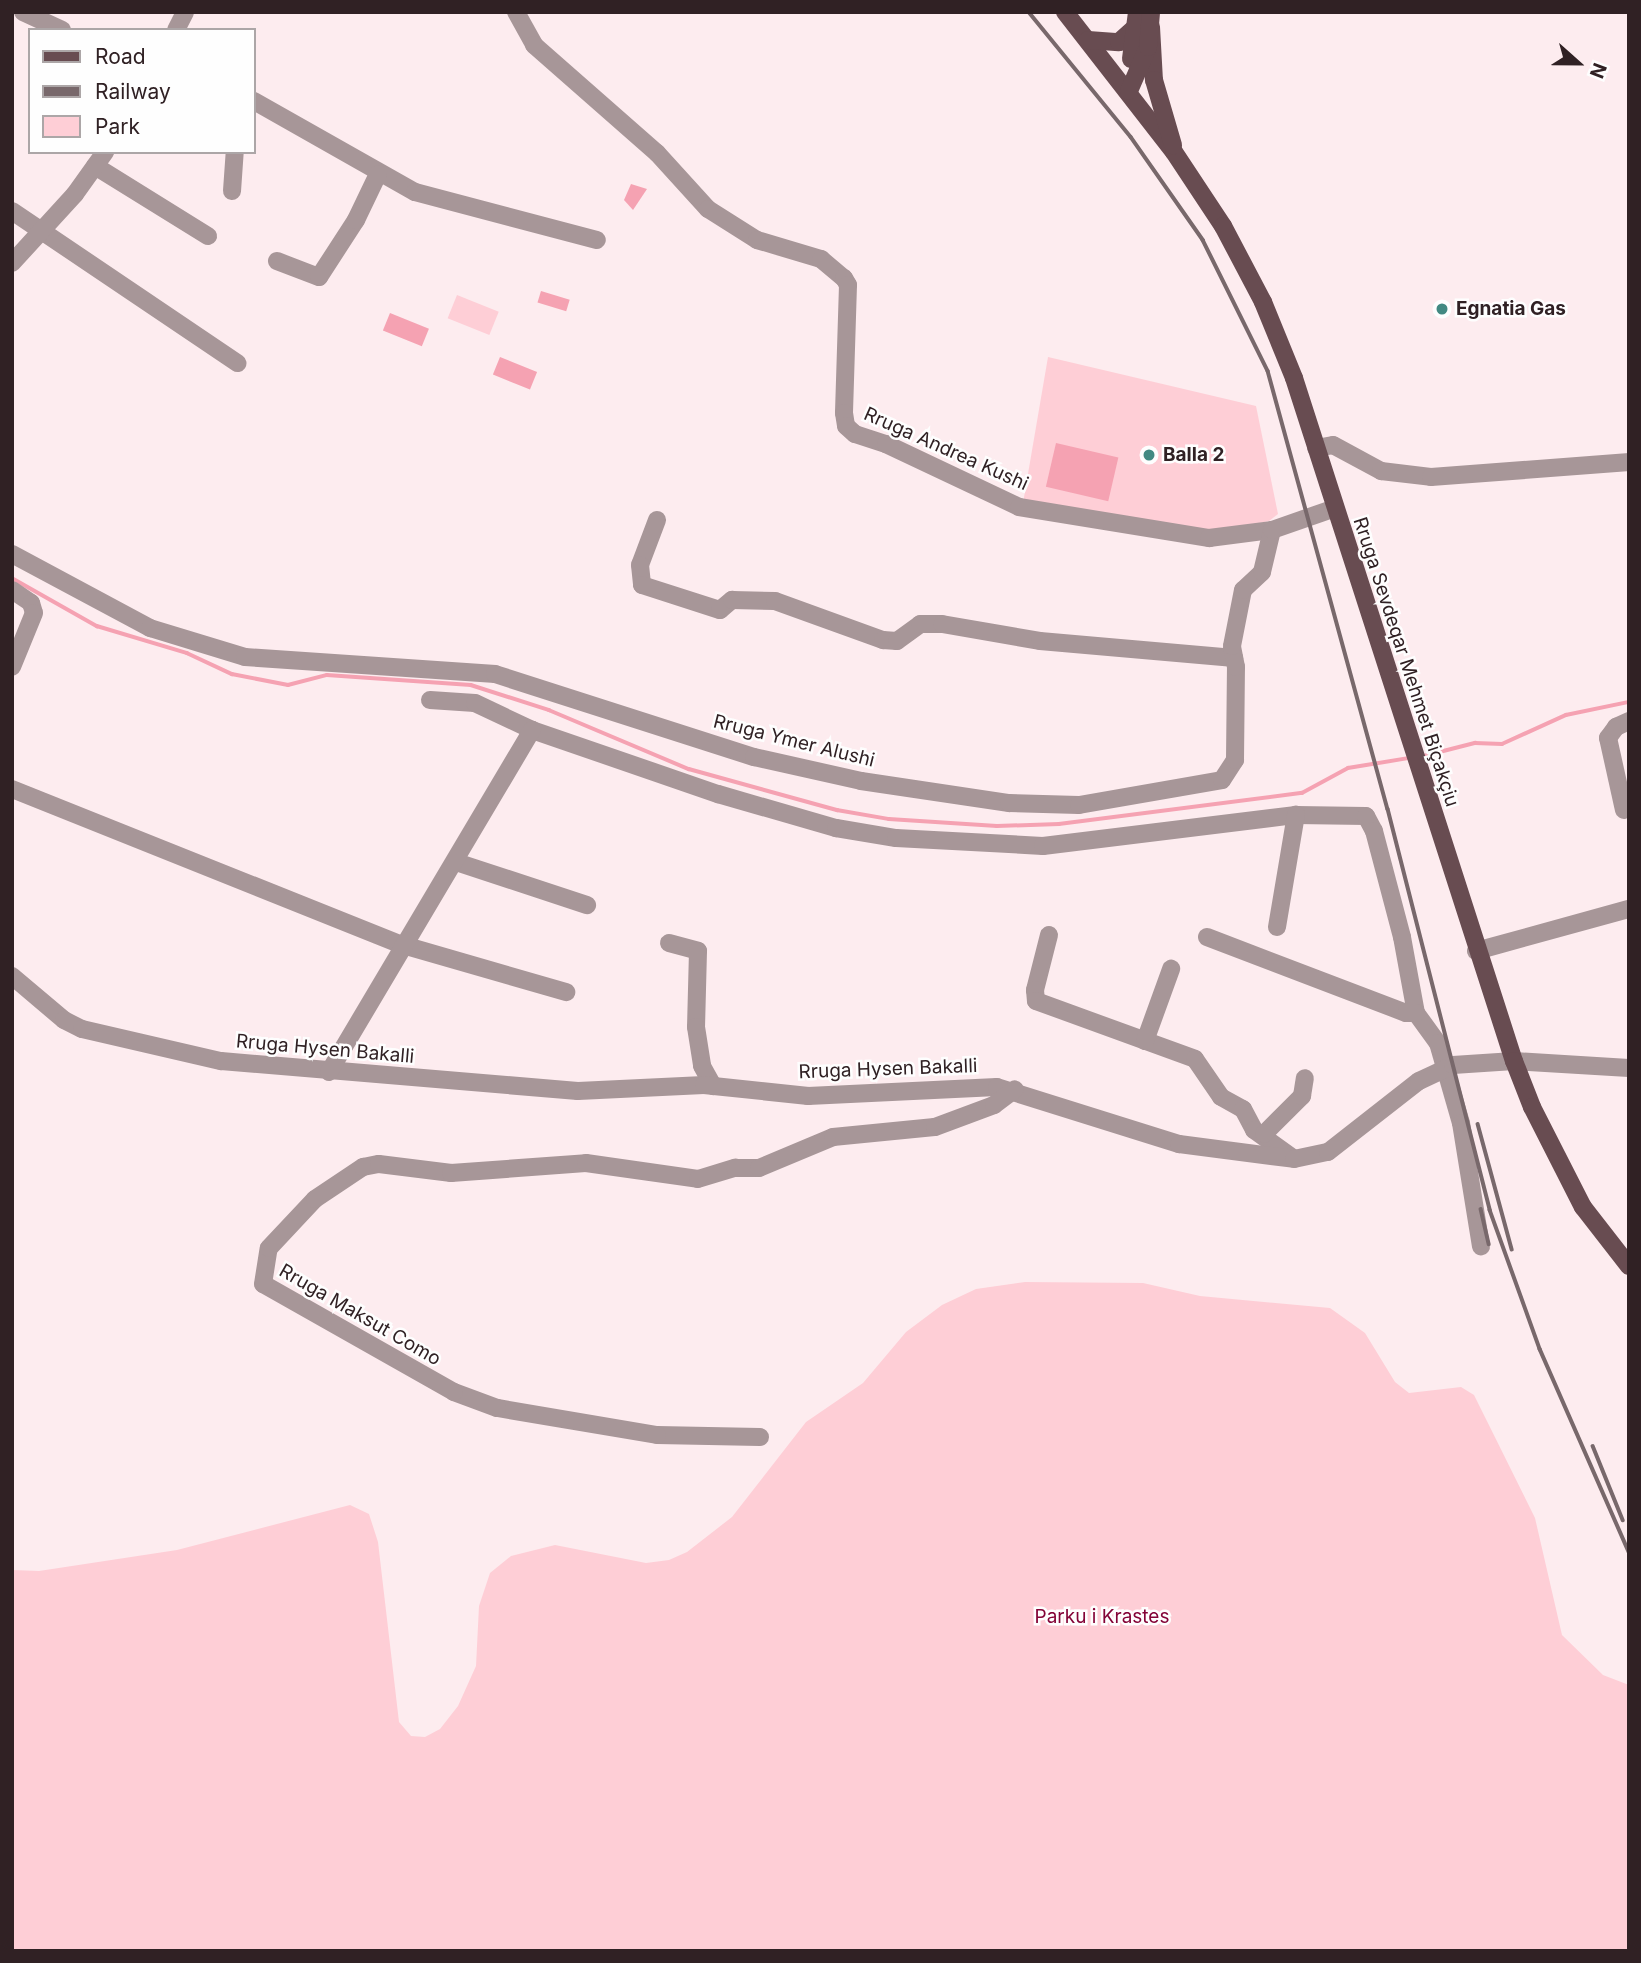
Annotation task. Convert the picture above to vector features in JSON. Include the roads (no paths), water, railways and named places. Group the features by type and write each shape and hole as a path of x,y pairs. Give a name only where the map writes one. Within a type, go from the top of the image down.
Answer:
{"main road":[{"name":"Rruga Sevdeqar Mehmet Biçakçiu","path":"1065,12 1174,152 1223,226 1263,302 1316,448 1476,951 1514,1061 1532,1107 1583,1207 1629,1266"},
{"path":"1088,40 1119,42 1144,19"},
{"path":"1125,86 1144,19"},
{"path":"1144,19 1154,80 1174,152"}],"street":[{"path":"23,12 58,28"},
{"path":"177,28 185,12"},
{"name":"Rruga Andrea Kushi","path":"516,12 534,45 657,153 708,209 757,240 821,258 844,278 848,285 844,413 846,426 855,434 886,444 1019,507 1209,538 1272,530"},
{"path":"256,103 378,174 415,192 597,240"},
{"path":"232,191 235,154"},
{"path":"12,263 45,230 100,159 208,236"},
{"path":"277,261 319,277 356,220 378,174"},
{"path":"12,211 45,230 237,363"},
{"path":"1316,448 1333,445 1381,471 1431,477 1629,462"},
{"path":"1272,530 1335,508"},
{"path":"657,520 640,565 642,585 707,607 720,610 732,600 747,598 775,601 883,640 897,641 920,624 942,624 1040,641 1234,658"},
{"name":"Rruga Ymer Alushi","path":"12,554 150,628 245,657 495,674 754,757 918,793 1009,803 1079,805 1222,779 1235,760 1234,617 1243,590 1262,572 1272,530"},
{"path":"12,590 31,603 34,612 12,667"},
{"path":"430,701 475,703 532,730 760,807 836,828 932,842 1043,846 1296,815 1351,813 1370,820 1410,968 1416,1013 1438,1043 1443,1068 1461,1123 1481,1246"},
{"path":"1624,810 1608,737 1616,726 1629,722"},
{"path":"329,1072 532,730"},
{"path":"12,789 403,945 566,992"},
{"path":"1277,927 1296,815"},
{"path":"456,862 587,905"},
{"path":"1476,951 1629,909"},
{"path":"1049,935 1036,1001 1195,1059 1221,1097 1243,1109 1254,1129 1294,1159"},
{"path":"1207,937 1406,1013 1416,1013"},
{"path":"669,943 698,951 696,1027 702,1066 713,1086"},
{"path":"1145,1041 1171,969"},
{"name":"Rruga Hysen Bakalli","path":"12,976 64,1020 101,1034 221,1061 578,1091 713,1086 808,1096 972,1086 1015,1089 1179,1144 1294,1159 1328,1152 1419,1081 1443,1068 1514,1061 1629,1068"},
{"path":"1264,1134 1302,1096 1305,1078"},
{"name":"Rruga Maksut Como","path":"760,1437 657,1435 497,1408 454,1392 262,1284 269,1248 315,1199 363,1167 463,1172 586,1163 698,1179 734,1168 758,1168 851,1133 898,1133 935,1127 994,1105 1015,1089"}],"waterway":[{"path":"12,578 97,626 187,653 232,674 288,685 327,675 471,685 549,710 689,769 837,810 889,819 997,826 1059,824 1302,793 1348,768 1409,758"},
{"path":"1420,757 1475,743 1502,744 1566,715 1629,702"}],"railway":[{"path":"1029,12 1131,137 1203,240 1268,371 1388,809 1490,1210 1540,1349 1629,1552"},
{"path":"1478,1124 1512,1249"},
{"path":"1481,1209 1489,1244"},
{"path":"1593,1446 1623,1520"}],"place":[{"name":"Egnatia Gas","path":"1442,309"},
{"name":"Balla 2","path":"1149,455"}],"park label":[{"name":"Parku i Krastes","path":"1102,1617"}]}
